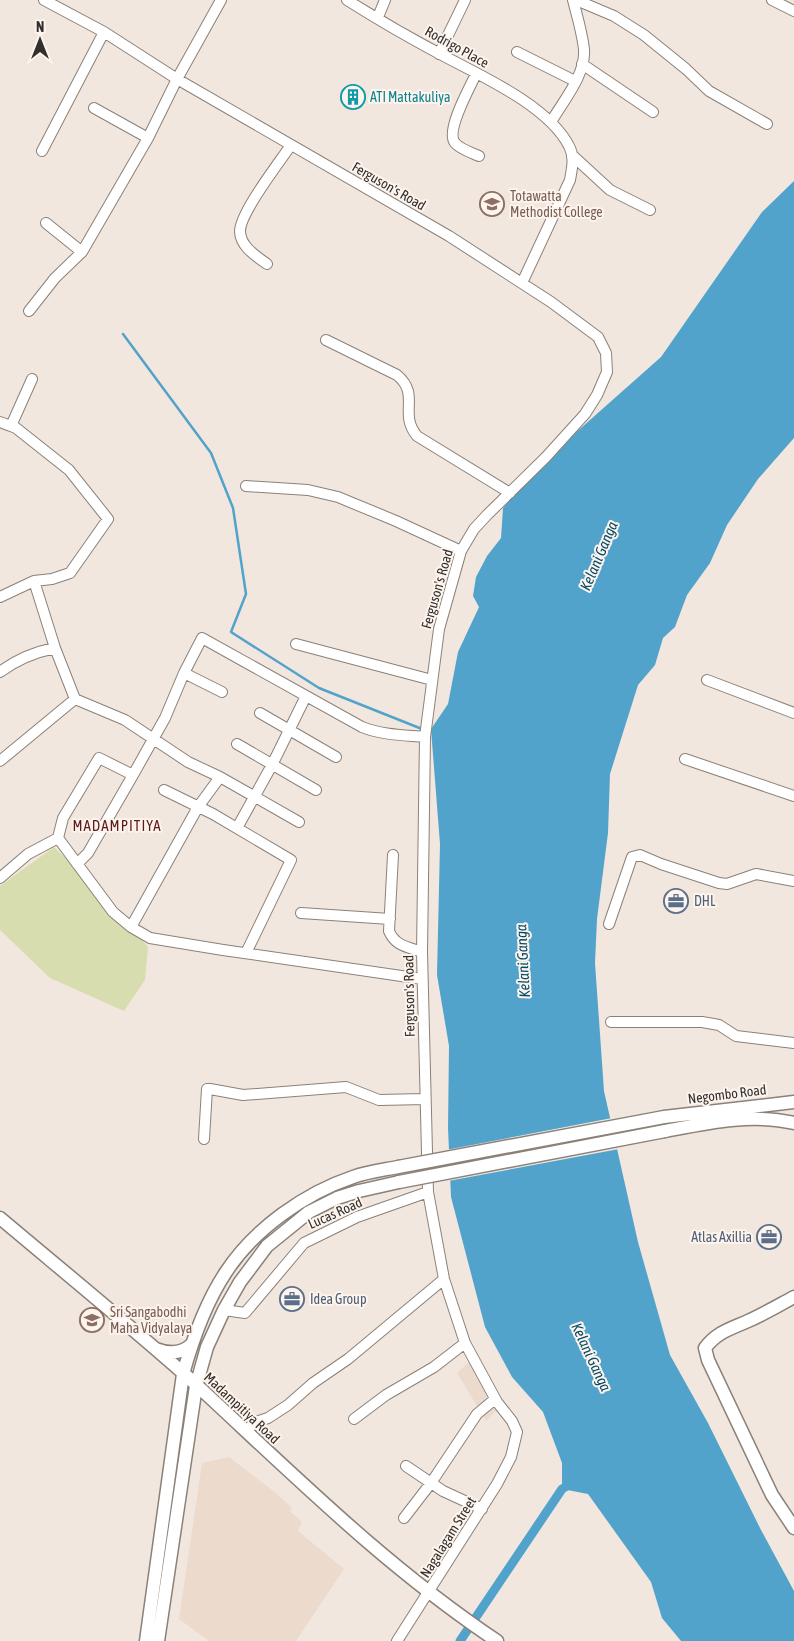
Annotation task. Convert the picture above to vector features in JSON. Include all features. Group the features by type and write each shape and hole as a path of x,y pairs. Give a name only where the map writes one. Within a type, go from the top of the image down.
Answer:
{"main road":[{"name":"Negombo Road","path":"146,1641 183,1374 191,1345 206,1310 226,1272 257,1235 302,1199 353,1177 664,1117 794,1102"},
{"name":"Negombo Road","path":"158,1641 196,1386 207,1347 224,1310 240,1282 267,1246 309,1212 338,1198 359,1191 706,1123 744,1119 794,1123"},
{"name":"Madampitiya Road","path":"0,1218 183,1374 342,1521 429,1592 497,1641"},
{"path":"794,1297 748,1321 727,1329 712,1338 705,1348 708,1360 772,1495 794,1528"},
{"path":"152,1347 165,1352 175,1353 186,1350 191,1345"},
{"path":"192,1408 203,1400 213,1401"}],"street":[{"name":"Ferguson's Road","path":"44,0 104,32 177,79 449,236 522,283 598,337 606,353 607,372 597,395 585,414 474,529 461,551 439,629 425,738 422,979 428,1192 444,1278 465,1343 496,1399 516,1429 516,1443"},
{"path":"29,312 55,278 82,252 148,138 177,79 221,0"},
{"path":"378,17 385,0"},
{"path":"439,54 465,0"},
{"path":"551,122 575,81 582,64 584,51 574,0"},
{"path":"574,0 614,16 637,31 686,69 709,91 767,124"},
{"path":"772,0 794,10"},
{"name":"Rodrigo Place","path":"353,2 523,102 551,122 570,146 572,154"},
{"path":"42,151 104,32"},
{"path":"517,52 575,81"},
{"path":"582,64 654,112"},
{"path":"476,74 457,116 453,134 454,142 457,145 479,156"},
{"path":"94,108 148,138"},
{"path":"267,264 246,248 240,234 240,226 246,212 291,145"},
{"path":"572,154 610,190 650,210"},
{"path":"522,283 570,180 573,164 572,154"},
{"path":"46,222 82,252"},
{"path":"326,340 388,370 404,381 408,389 410,428 417,436 510,493"},
{"path":"11,426 32,379"},
{"path":"0,422 16,428 69,470 108,519 70,573 52,579 34,581 0,597"},
{"path":"246,486 308,490 338,497 461,551"},
{"path":"34,581 54,648 75,699 115,715 188,762 220,777 299,822"},
{"path":"77,864 88,853 153,740 165,718 184,672 202,638 306,696 372,730 425,738"},
{"path":"296,644 432,680"},
{"path":"0,672 24,658 54,648"},
{"path":"184,672 222,692"},
{"path":"708,680 794,713"},
{"path":"238,828 306,696"},
{"path":"0,761 75,699"},
{"path":"260,713 336,758"},
{"path":"237,744 316,790"},
{"path":"0,878 28,854 58,838 63,818 98,758 133,775"},
{"path":"685,759 794,796"},
{"path":"131,927 198,807 220,777"},
{"path":"164,790 238,828 291,860 246,953"},
{"path":"58,838 113,912 131,927 150,938 422,979"},
{"path":"393,855 389,931 392,940 422,952"},
{"path":"609,924 632,857 640,855 719,883 727,884 756,874 794,881"},
{"path":"301,913 390,919"},
{"path":"611,1022 702,1022 719,1024 736,1036 794,1043"},
{"path":"204,1139 207,1090 210,1089 243,1095 346,1087 379,1100 425,1099"},
{"name":"Lucas Road","path":"224,1310 245,1313 304,1243 358,1217 428,1192"},
{"path":"245,1431 256,1422 268,1418 283,1408 348,1359 444,1278"},
{"path":"354,1419 386,1395 434,1368 465,1343"},
{"path":"404,1518 476,1414 496,1399"},
{"name":"Nagalagam Street","path":"397,1641 482,1509 511,1457 516,1443"},
{"path":"406,1466 443,1491 482,1509"}],"shaded area":[{"path":"475,1356 501,1406 486,1421 457,1373"},
{"path":"229,1457 276,1493 292,1508 290,1511 302,1522 298,1531 344,1569 296,1641 209,1641 179,1619 202,1463"}],"green space":[{"path":"54,847 98,890 148,947 145,980 124,1011 50,978 0,930 0,886"}],"water":[{"name":"Kelani Ganga","path":"794,181 794,438 758,479 727,525 710,563 687,595 675,627 663,638 655,665 638,685 610,774 608,833 597,919 595,963 604,1091 638,1242 670,1355 708,1423 761,1530 794,1591 794,1641 681,1641 662,1618 651,1582 588,1494 562,1489 562,1463 543,1412 512,1377 485,1327 451,1197 448,1128 449,1046 437,975 440,844 431,729 448,704 458,652 479,607 473,596 476,577 487,556 501,538 503,508 546,459 661,357 762,212"}],"pier":[{"path":"612,1118 619,1149 448,1181 446,1150"}],"waterway":[{"path":"123,334 211,453 233,508 246,594 231,632 319,688 422,729"},
{"path":"460,1641 562,1489 572,1483"}],"place":[{"name":"ATI Mattakuliya","path":"353,97"},
{"name":"Totawatta Methodist College","path":"492,204"},
{"name":"DHL","path":"676,901"},
{"name":"Atlas Axillia","path":"769,1237"},
{"name":"Idea Group","path":"292,1299"},
{"name":"Sri Sangabodhi Maha Vidyalaya","path":"92,1320"}],"district":[{"name":"MADAMPITIYA","path":"117,826"}]}
